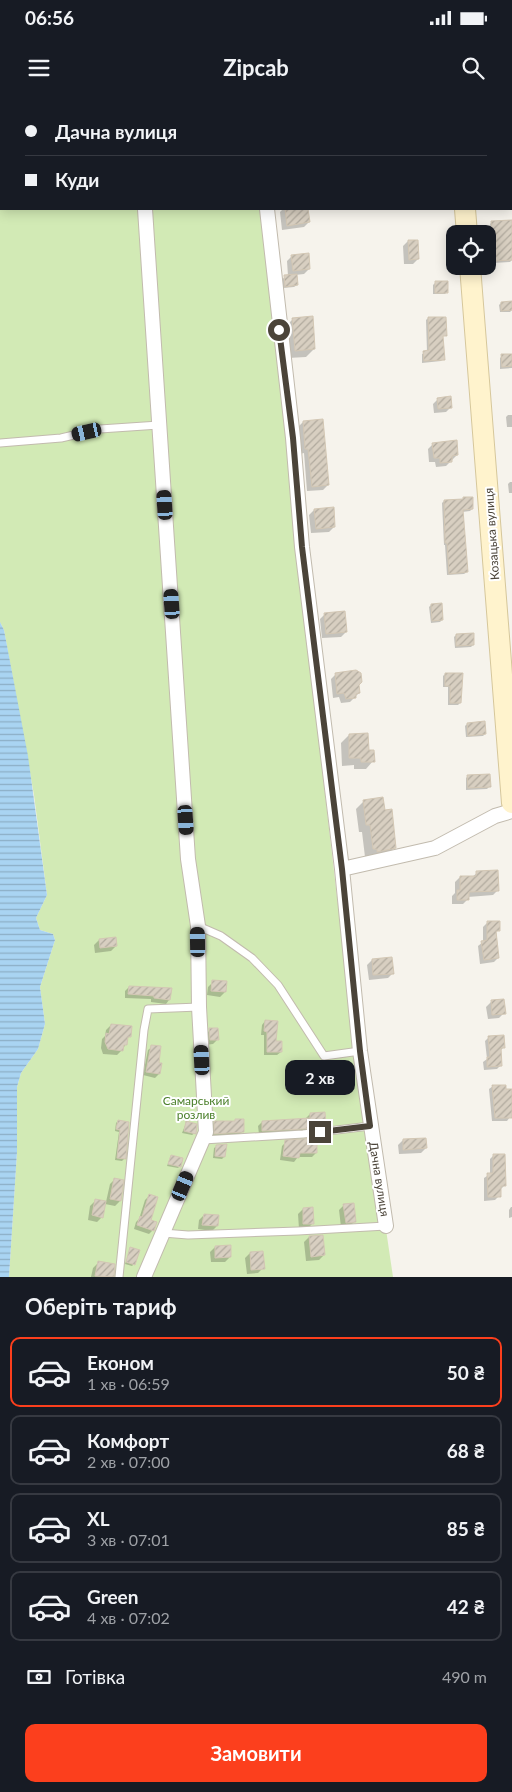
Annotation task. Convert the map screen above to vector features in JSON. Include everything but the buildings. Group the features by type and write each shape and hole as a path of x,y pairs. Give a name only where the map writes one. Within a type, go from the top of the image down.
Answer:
{"street":[{"path":"144,1277 206,1132 199,1007 198,926 188,859 145,210"},
{"name":"Дачна вулиця","path":"267,210 293,438 302,547 342,869 360,1051 386,1226"},
{"path":"465,210 466,225"},
{"name":"Козацька вулиця","path":"471,275 512,803"},
{"path":"342,869 435,848 495,816 512,811"}],"lane":[{"path":"0,443 60,438 100,428 159,425"},
{"path":"198,926 221,936 252,958 278,985 324,1056 360,1051"},
{"path":"119,1277 144,1030 148,1010 199,1007"},
{"path":"203,1140 304,1134 370,1126"},
{"path":"163,1233 188,1235 386,1226"}],"green space":[{"name":"Самарський розлив","path":"0,210 263,210 314,699 337,897 393,1277 9,1277 17,1152 17,1087 21,1073 38,1049 45,1024 40,987 55,940 53,934 40,930 36,918 47,895 34,795 4,630 0,622"}],"water":[{"path":"0,622 4,630 28,756 47,895 36,918 40,930 53,934 55,940 40,987 45,1024 38,1049 21,1073 17,1087 17,1152 9,1277 0,1277"}],"route":[{"path":"279,330 293,438 302,547 342,869 360,1051 370,1126 320,1132"}]}
